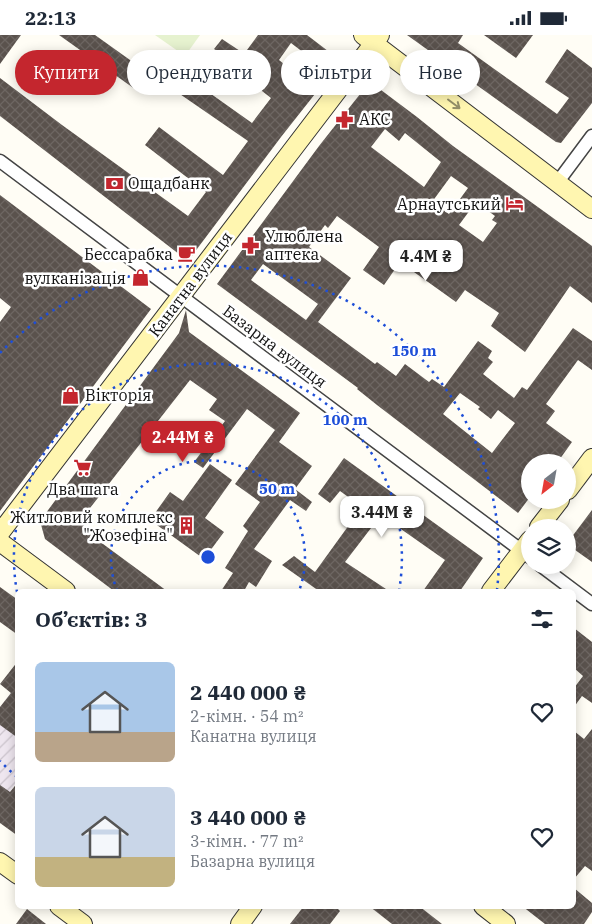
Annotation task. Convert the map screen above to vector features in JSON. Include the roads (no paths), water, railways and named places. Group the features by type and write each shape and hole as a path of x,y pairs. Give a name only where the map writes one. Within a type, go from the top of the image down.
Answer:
{"street":[{"path":"372,38 592,209"},
{"name":"Канатна вулиця","path":"0,533 181,296 372,38"},
{"path":"557,183 592,136"},
{"name":"Базарна вулиця","path":"0,161 521,545"},
{"path":"576,479 592,458"},
{"path":"545,519 553,509"},
{"path":"0,542 63,589"},
{"path":"493,589 521,556"},
{"path":"552,574 572,589"},
{"path":"576,592 592,604"},
{"path":"0,862 15,873"},
{"path":"63,909 83,924"},
{"path":"240,924 251,909"},
{"path":"487,909 506,924"}],"place":[{"name":"АКС","path":"345,119"},
{"name":"Ощадбанк","path":"114,183"},
{"name":"Арнаутський","path":"515,204"},
{"name":"Улюблена аптека","path":"251,245"},
{"name":"Бессарабка","path":"187,254"},
{"name":"вулканізація","path":"140,278"},
{"name":"Вікторія","path":"71,395"},
{"name":"Два шага","path":"83,467"},
{"name":"Житловий комплекс \"Жозефіна\"","path":"187,526"}]}
